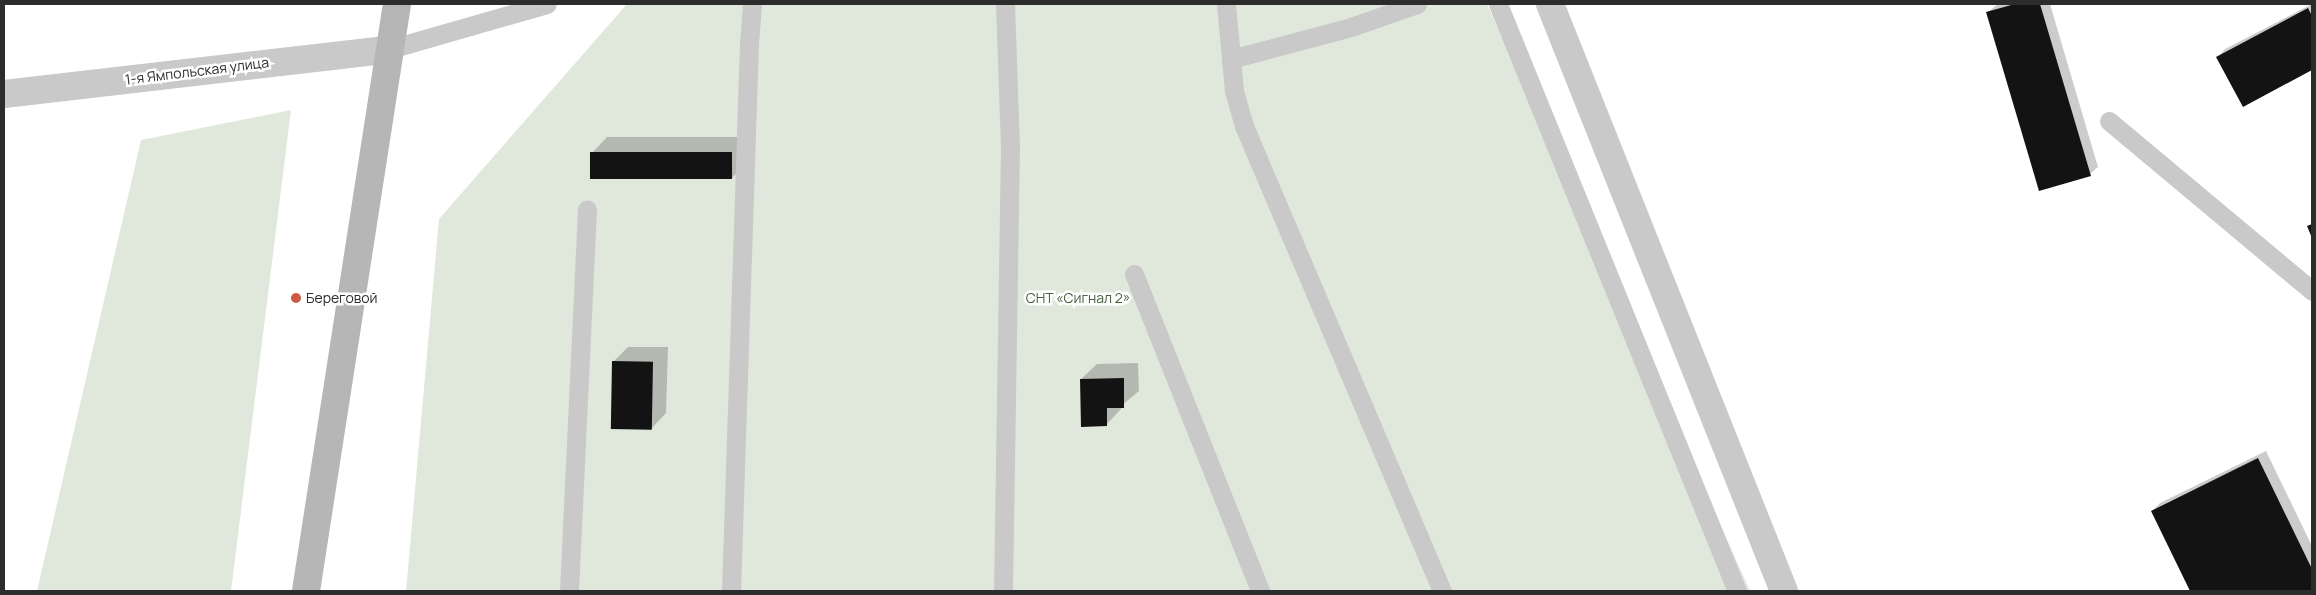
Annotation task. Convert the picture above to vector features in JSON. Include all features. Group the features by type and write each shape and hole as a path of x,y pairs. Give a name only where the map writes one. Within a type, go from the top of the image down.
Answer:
{"main road":[{"path":"306,591 398,4"}],"street":[{"path":"1550,4 1784,591"},
{"name":"1-я Ямпольская улица","path":"4,94 390,49"}],"lane":[{"path":"390,49 547,4"},
{"path":"731,591 748,54 752,4"},
{"path":"1003,591 1010,147 1005,4"},
{"path":"1226,4 1234,91 1244,126 1442,591"},
{"path":"1231,59 1351,27 1417,4"},
{"path":"1498,4 1737,591"},
{"path":"2109,121 2312,291"},
{"path":"569,591 588,209"},
{"path":"1134,274 1260,591"}],"green space":[{"name":"СНТ «Сигнал 2»","path":"627,4 1487,4 1750,591 406,591 439,219"},
{"path":"291,110 231,591 37,591 141,140"}],"building":[{"path":"2015,4 2040,4 2091,176 2039,191 1986,12"},
{"path":"2308,8 2312,16 2312,70 2243,107 2216,57"},
{"path":"590,152 732,152 732,179 590,179"},
{"path":"2312,224 2312,238 2307,226"},
{"path":"612,361 653,362 652,430 611,429"},
{"path":"1124,378 1124,408 1107,408 1107,426 1081,427 1080,379"},
{"path":"2258,458 2312,569 2312,591 2190,591 2151,511"}],"place":[{"name":"Береговой","path":"296,298"}]}
